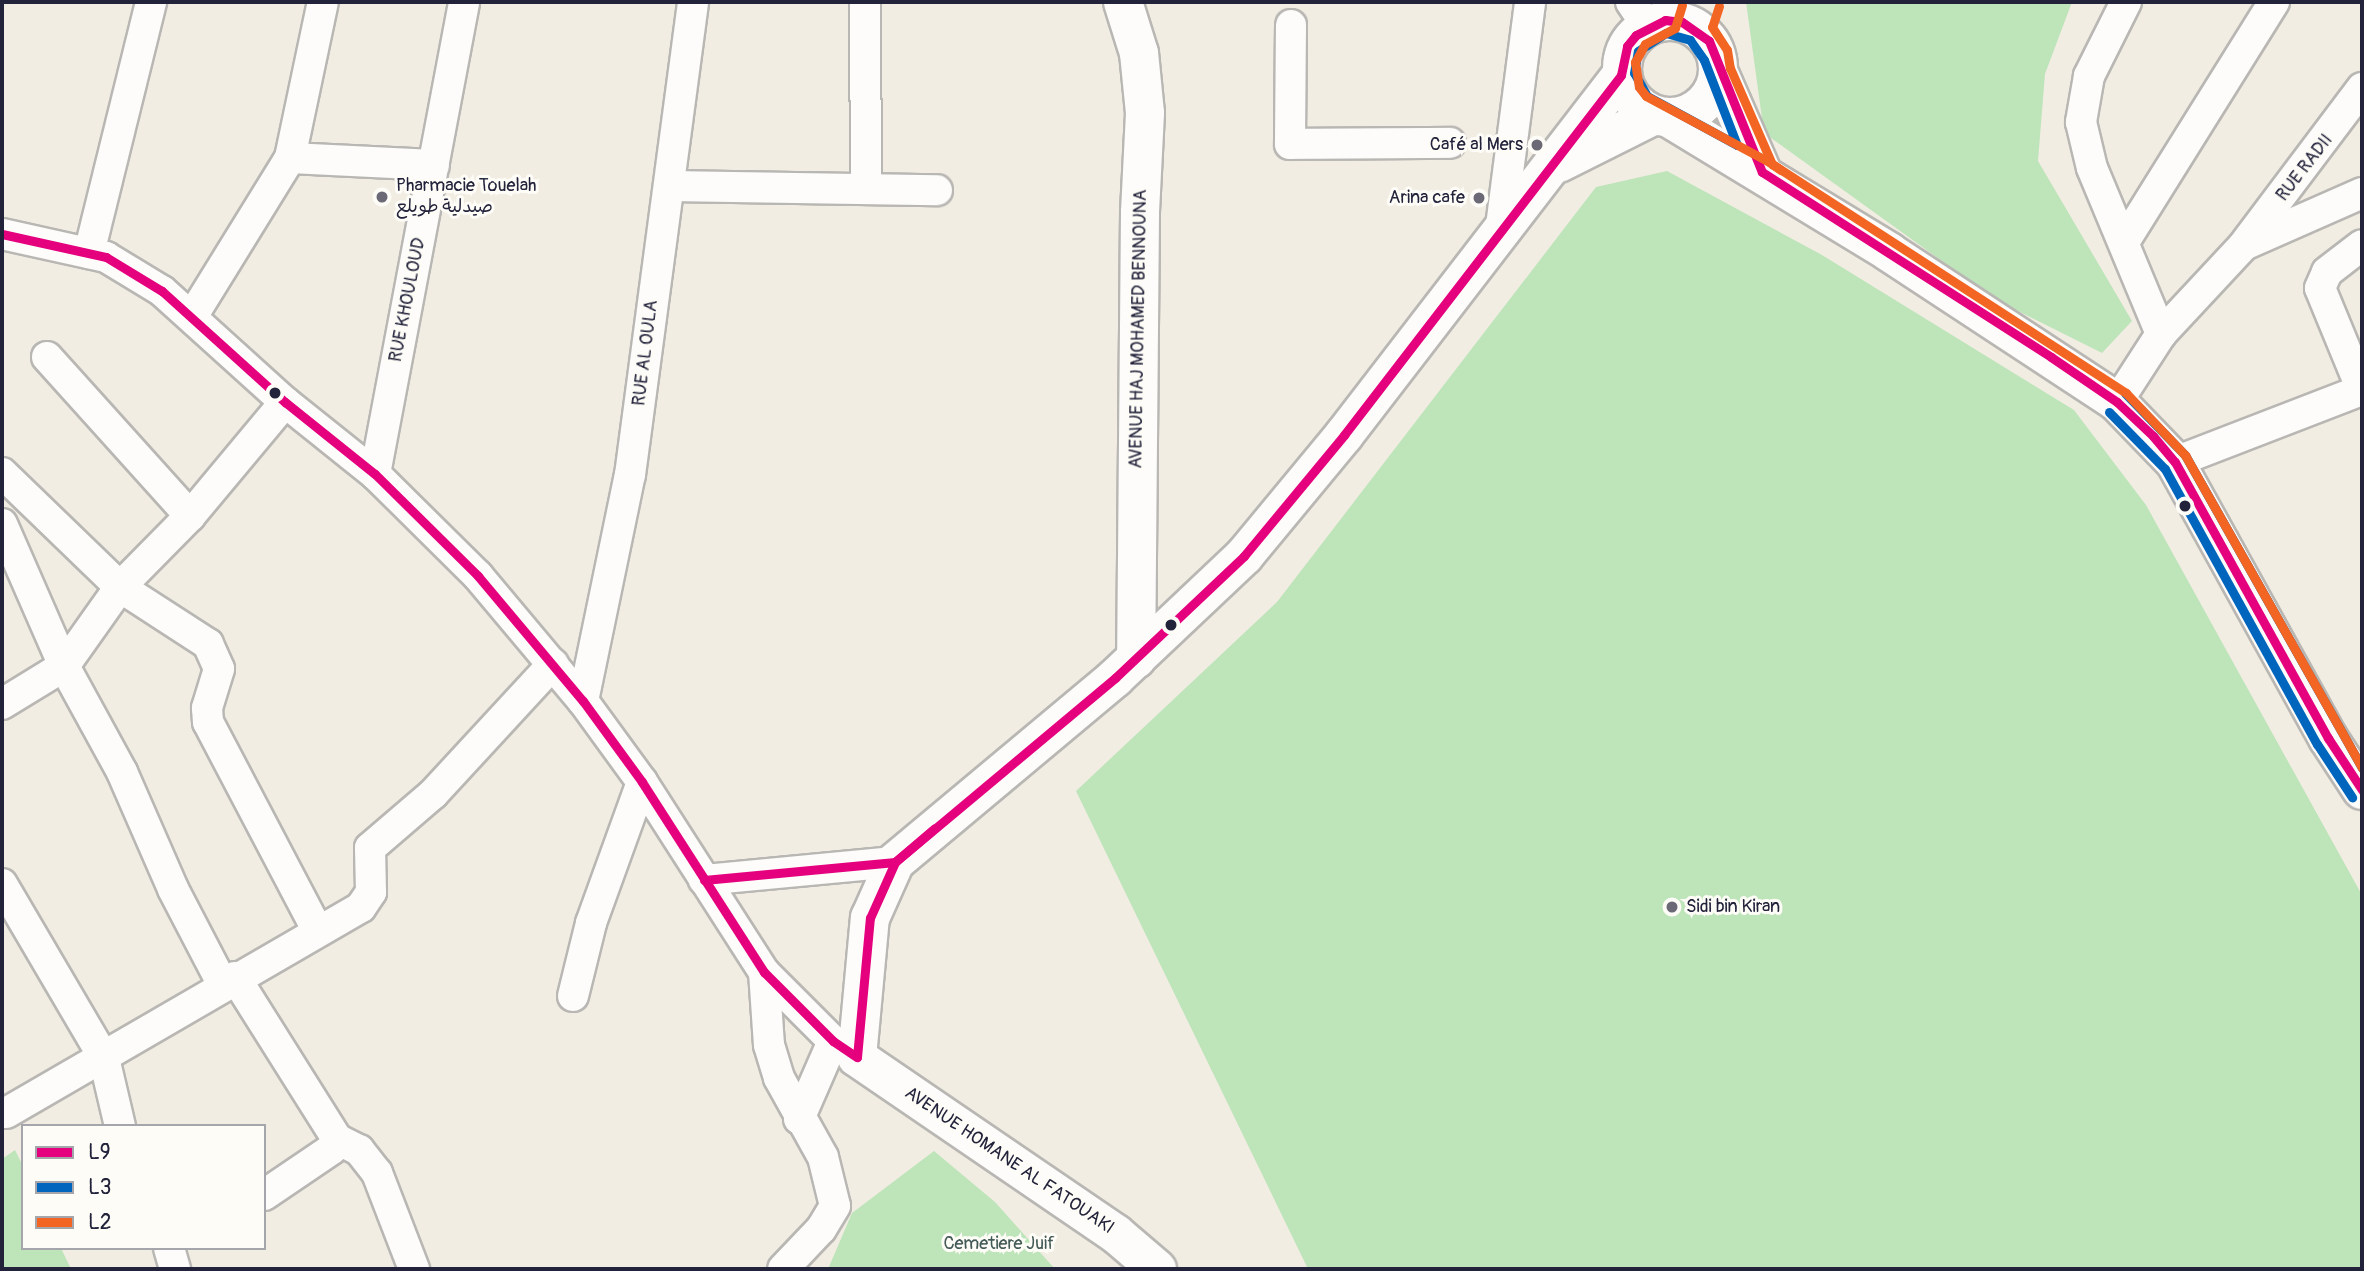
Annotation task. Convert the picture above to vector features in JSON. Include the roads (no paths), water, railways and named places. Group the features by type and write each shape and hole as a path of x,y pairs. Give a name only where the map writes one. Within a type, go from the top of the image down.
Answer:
{"street":[{"path":"89,253 151,2"},
{"path":"193,315 290,158 323,2"},
{"name":"RUE KHOULOUD","path":"375,474 464,2"},
{"name":"RUE AL OULA","path":"583,702 630,475 693,2"},
{"path":"865,2 866,188"},
{"name":"AVENUE HAJ MOHAMED BENNOUNA","path":"1123,2 1139,53 1145,113 1140,214 1136,659"},
{"path":"1500,236 1530,2"},
{"path":"2126,2 2089,76 2081,122 2092,168 2161,334"},
{"path":"2124,242 2274,2"},
{"path":"799,1119 845,1049 870,918 895,862 1136,659 1244,556 1500,236 1621,75 1627,46 1670,14 1709,41 1718,71 1762,172"},
{"path":"1291,25 1290,144 1450,143"},
{"path":"1548,170 1611,134 1662,117 1688,114 1704,103 1718,71"},
{"path":"1621,75 1633,99 1762,172 2117,402 2175,462 2328,738 2362,790"},
{"name":"RUE RADII","path":"2117,402 2161,334 2244,245 2362,89"},
{"path":"290,158 434,165"},
{"path":"669,186 937,190"},
{"path":"2244,245 2362,193"},
{"name":"AVENUE HOMANE AL FATOUAKI","path":"2,234 106,257 193,315 285,402 375,474 478,576 583,702 642,782 764,972 845,1049 1116,1234 1157,1269"},
{"path":"2175,462 2362,390 2320,288 2327,272 2362,245"},
{"path":"47,357 190,516"},
{"path":"2,705 64,666 120,587 190,516 285,402"},
{"path":"2,473 120,587 208,644 219,669 207,708 208,722 317,930"},
{"path":"2,524 64,666 122,772 173,889 229,981 337,1139 359,1150 377,1173 414,1269"},
{"path":"6,1113 104,1058 229,981 361,907 370,892 370,848 433,794 553,664"},
{"path":"573,996 590,923 642,782"},
{"path":"704,880 895,862"},
{"path":"2,884 104,1058 120,1124"},
{"path":"764,972 769,1045 799,1119 823,1157 835,1206 821,1229 783,1269"},
{"path":"266,1194 332,1149 337,1139"},
{"path":"170,1250 175,1269"}],"place":[{"name":"Café al Mers","path":"1537,145"},
{"name":"Pharmacie Touelah صيدلية طويلع","path":"382,197"},
{"name":"Arina cafe","path":"1479,198"},
{"name":"Sidi bin Kiran","path":"1672,907"}],"park label":[{"name":"Cemetiere Juif","path":"999,1244"}]}
